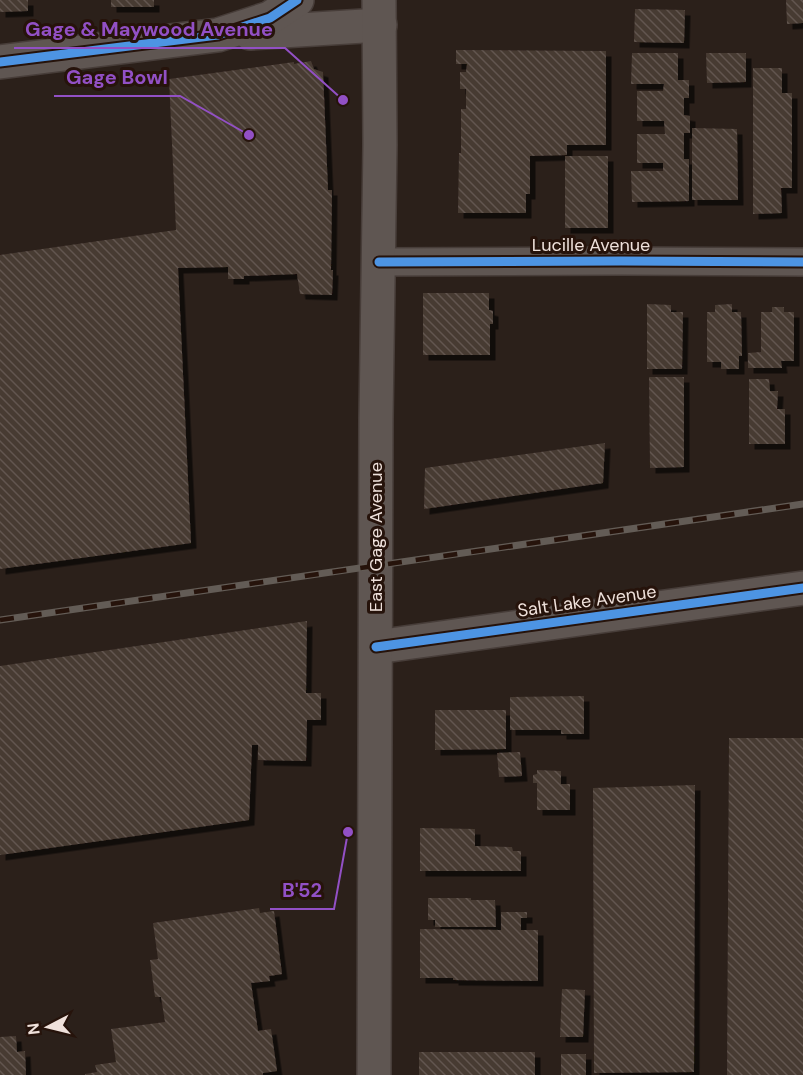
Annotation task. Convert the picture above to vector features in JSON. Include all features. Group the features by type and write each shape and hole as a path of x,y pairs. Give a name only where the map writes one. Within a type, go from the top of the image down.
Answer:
{"main road":[{"path":"218,35 270,18 297,0"},
{"path":"0,62 379,12"},
{"name":"East Gage Avenue","path":"374,1075 379,12"},
{"name":"Salt Lake Avenue","path":"376,647 803,588"}],"street":[{"name":"Lucille Avenue","path":"379,262 803,262"}],"building":[{"path":"0,0 28,0 28,11 0,12"},
{"path":"111,0 154,0 154,7 111,7"},
{"path":"786,0 803,0 803,23 787,24"},
{"path":"635,9 685,10 684,43 634,42"},
{"path":"456,50 606,51 606,145 567,145 567,155 530,156 530,194 526,194 526,213 458,213 461,109 466,109 466,89 460,89 460,72 466,72 467,64 456,64"},
{"path":"632,53 678,53 678,80 689,80 689,98 684,98 684,115 690,116 690,133 684,133 684,159 689,159 689,201 632,202 631,171 663,171 663,163 637,163 637,134 665,134 664,121 637,121 637,91 663,91 664,84 631,84"},
{"path":"706,53 746,53 746,82 707,83"},
{"path":"311,61 314,69 323,72 328,190 332,190 332,295 300,294 297,274 244,276 244,279 228,279 228,267 178,268 191,543 0,569 0,255 176,230 169,79"},
{"path":"753,68 782,68 782,93 792,93 792,188 781,188 782,213 753,214"},
{"path":"692,128 737,129 738,200 692,200"},
{"path":"565,156 608,156 608,228 565,228"},
{"path":"423,293 489,293 489,310 493,311 493,324 490,324 490,355 423,355"},
{"path":"647,304 671,305 671,312 683,312 682,369 647,369"},
{"path":"732,304 732,312 741,312 742,356 739,356 739,369 721,369 721,362 707,362 707,312 715,312 715,305"},
{"path":"772,307 784,307 784,312 794,312 794,361 781,361 782,368 748,368 748,353 761,352 761,312 772,312"},
{"path":"649,377 684,377 684,467 650,468"},
{"path":"749,379 769,379 770,391 778,391 777,409 785,409 785,444 749,444"},
{"path":"605,443 603,483 424,509 425,468"},
{"path":"307,621 306,693 321,693 321,720 307,720 306,761 258,760 258,745 252,745 249,820 0,855 0,666"},
{"path":"584,696 584,734 561,734 561,730 510,730 510,697"},
{"path":"435,710 506,710 506,749 435,750"},
{"path":"729,738 803,738 803,1075 727,1075"},
{"path":"520,752 522,776 499,777 497,753"},
{"path":"537,770 561,771 561,784 570,784 570,810 537,810 537,783 533,783 533,775 537,774"},
{"path":"695,785 694,1072 594,1073 593,788"},
{"path":"420,828 475,829 475,846 512,847 513,851 521,851 521,871 420,871"},
{"path":"428,898 495,900 496,927 435,927 435,920 428,920"},
{"path":"259,908 260,913 274,911 282,974 269,976 270,981 251,983 258,1031 271,1029 277,1071 263,1073 263,1075 85,1075 97,1072 95,1065 116,1062 111,1029 165,1022 161,997 155,997 150,960 158,959 153,923"},
{"path":"501,912 527,912 527,918 521,918 521,930 538,930 538,981 420,978 420,929 501,930"},
{"path":"562,989 585,990 583,1037 560,1037"},
{"path":"16,1036 17,1052 25,1051 26,1075 0,1075 0,1037"},
{"path":"419,1052 535,1052 535,1075 419,1075"},
{"path":"561,1054 586,1054 586,1075 561,1075"}],"railway":[{"path":"0,620 803,504"}],"cycle path":[{"path":"0,62 218,35 270,18 297,0"},
{"path":"379,262 803,262"},
{"path":"376,647 803,588"}],"place":[{"name":"Gage & Maywood Avenue","path":"343,100"},
{"name":"Gage Bowl","path":"249,135"},
{"name":"B'52","path":"348,832"}]}
